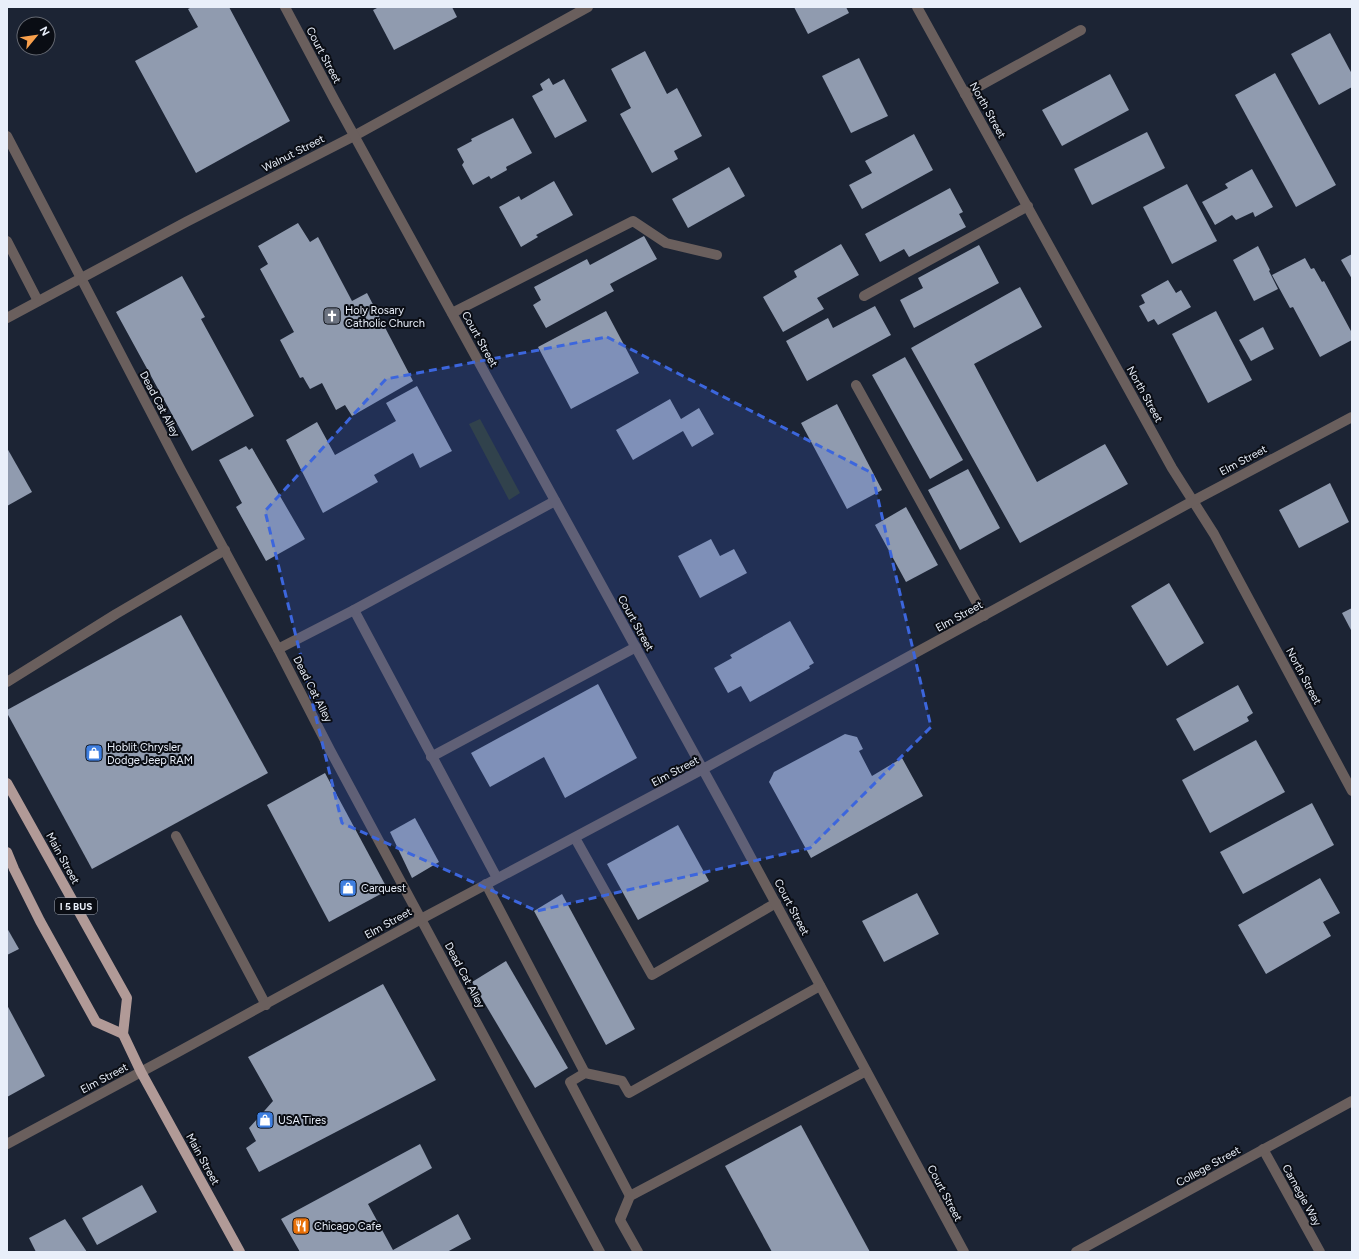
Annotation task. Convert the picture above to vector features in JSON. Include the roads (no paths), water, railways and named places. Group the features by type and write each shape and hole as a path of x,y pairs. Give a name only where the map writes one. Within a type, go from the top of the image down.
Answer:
{"main road":[{"name":"Main Street","path":"7,783 128,998 123,1034 141,1072 240,1252"},
{"name":"I 5 BUS","path":"7,852 40,921 96,1022 123,1034"}],"street":[{"name":"Court Street","path":"285,7 354,136 703,769 964,1252"},
{"name":"Walnut Street","path":"7,318 38,300 186,222 354,136 588,7"},
{"name":"North Street","path":"918,7 1172,468 1214,534 1352,791"},
{"path":"966,94 1081,30"},
{"name":"Dead Cat Alley","path":"7,136 181,470 600,1252"},
{"path":"864,296 1028,206"},
{"path":"452,313 633,221 666,243 717,255"},
{"path":"7,241 38,300"},
{"path":"856,385 984,616"},
{"name":"Elm Street","path":"7,1144 266,1005 497,878 703,769 1193,501 1352,417"},
{"path":"278,649 354,610 555,500"},
{"path":"7,682 116,614 225,550"},
{"path":"354,610 431,757 497,878"},
{"path":"431,757 636,647"},
{"path":"176,836 266,1005"},
{"path":"575,838 652,975 776,903"},
{"path":"486,884 585,1073"},
{"path":"630,1196 570,1082 585,1073 622,1081 628,1093 820,986"},
{"path":"638,1252 620,1220 630,1196 866,1071"},
{"name":"College Street","path":"1076,1252 1352,1101"},
{"name":"Carnegie Way","path":"1263,1149 1320,1252"}],"place":[{"name":"Holy Rosary Catholic Church","path":"332,316"},
{"name":"Hoblit Chrysler Dodge Jeep RAM","path":"94,753"},
{"name":"Carquest","path":"348,888"},
{"name":"USA Tires","path":"265,1120"},
{"name":"Chicago Cafe","path":"301,1226"}]}
